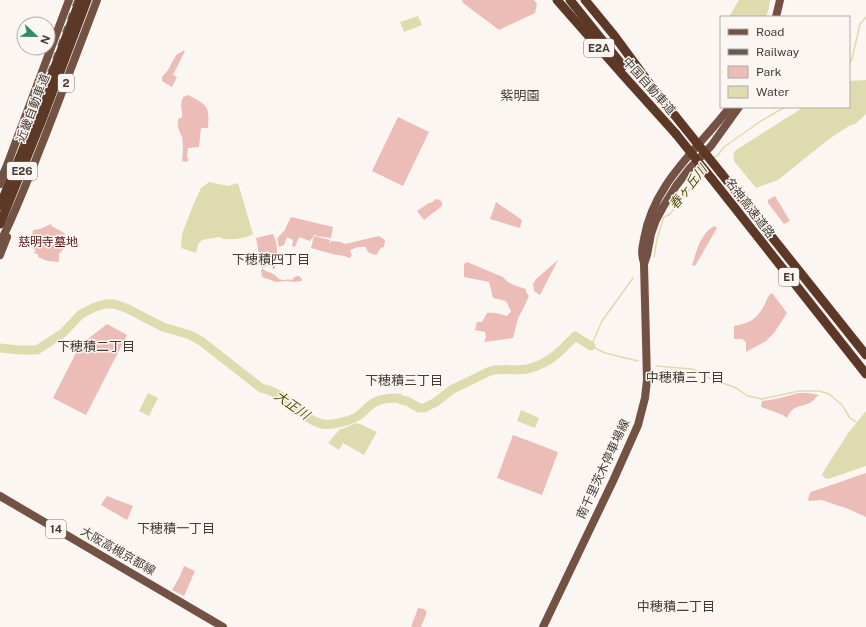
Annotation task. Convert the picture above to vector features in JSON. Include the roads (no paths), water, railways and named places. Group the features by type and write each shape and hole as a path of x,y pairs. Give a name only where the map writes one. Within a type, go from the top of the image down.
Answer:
{"highway":[{"name":"近畿自動車道","path":"0,224 40,116 80,0"},
{"name":"近畿自動車道","path":"0,206 40,116 87,0"},
{"name":"中国自動車道","path":"557,0 676,134"},
{"path":"570,0 642,94"},
{"name":"名神高速道路","path":"585,0 652,87 866,355"},
{"name":"名神高速道路","path":"676,134 866,374"}],"main road":[{"name":"2","path":"0,184 69,0"},
{"name":"2","path":"0,243 14,215 97,0"},
{"path":"776,16 780,0"},
{"name":"南千里茨木停車場線","path":"543,627 613,481 638,425 645,398 647,380 644,264 641,256 645,232 651,212 661,193 680,164 729,108"},
{"name":"南千里茨木停車場線","path":"644,264 651,234 663,207 676,186 690,168 711,146 738,108"},
{"path":"0,255 8,236 14,215"},
{"name":"大阪高槻京都線","path":"0,496 224,627"}],"water":[{"path":"739,0 770,0 766,16 730,15"},
{"path":"418,16 422,25 404,32 400,22"},
{"path":"866,80 866,114 855,124 849,126 829,139 778,180 756,188 734,161 734,153 736,150 802,108 850,108 850,81"},
{"path":"209,182 228,186 238,183 253,234 236,239 224,239 219,237 202,240 198,244 196,253 181,248 182,234 201,188"},
{"path":"148,393 158,398 149,416 139,411"},
{"path":"521,410 539,418 535,428 517,421"},
{"path":"866,411 866,466 828,479 825,478 822,475 825,469 849,432"},
{"path":"356,423 377,432 364,455 343,443 339,450 328,443 340,429"}],"waterway":[{"name":"春ヶ丘川","path":"850,62 860,24 866,17"},
{"name":"春ヶ丘川","path":"714,158 724,147 761,121 783,108"},
{"name":"春ヶ丘川","path":"654,257 657,239 664,217 670,214 691,188 693,179 700,169"},
{"name":"春ヶ丘川","path":"633,278 602,321 591,346 605,353 638,361"},
{"name":"大正川","path":"0,348 37,350 63,333 81,314 95,307 105,304 114,304 126,308 163,327 190,335 201,341 261,388 272,391 282,397 304,415 317,423 330,424 350,420 373,404 384,399 399,398 419,408 424,408 436,402 451,390 490,371 527,369 542,364 559,352 575,336 591,346"},
{"path":"656,366 692,369 707,377 736,388 748,396 762,399 799,391 819,391 829,394 842,405 850,418 856,422"}],"railway":[{"path":"0,173 50,67 75,0"}],"district":[{"name":"紫明園","path":"520,95"},
{"name":"下穂積四丁目","path":"271,259"},
{"name":"下穂積二丁目","path":"96,346"},
{"name":"中穂積三丁目","path":"685,377"},
{"name":"下穂積三丁目","path":"404,380"},
{"name":"下穂積一丁目","path":"176,528"},
{"name":"中穂積二丁目","path":"676,606"}],"park label":[{"name":"慈明寺墓地","path":"48,242"}]}
